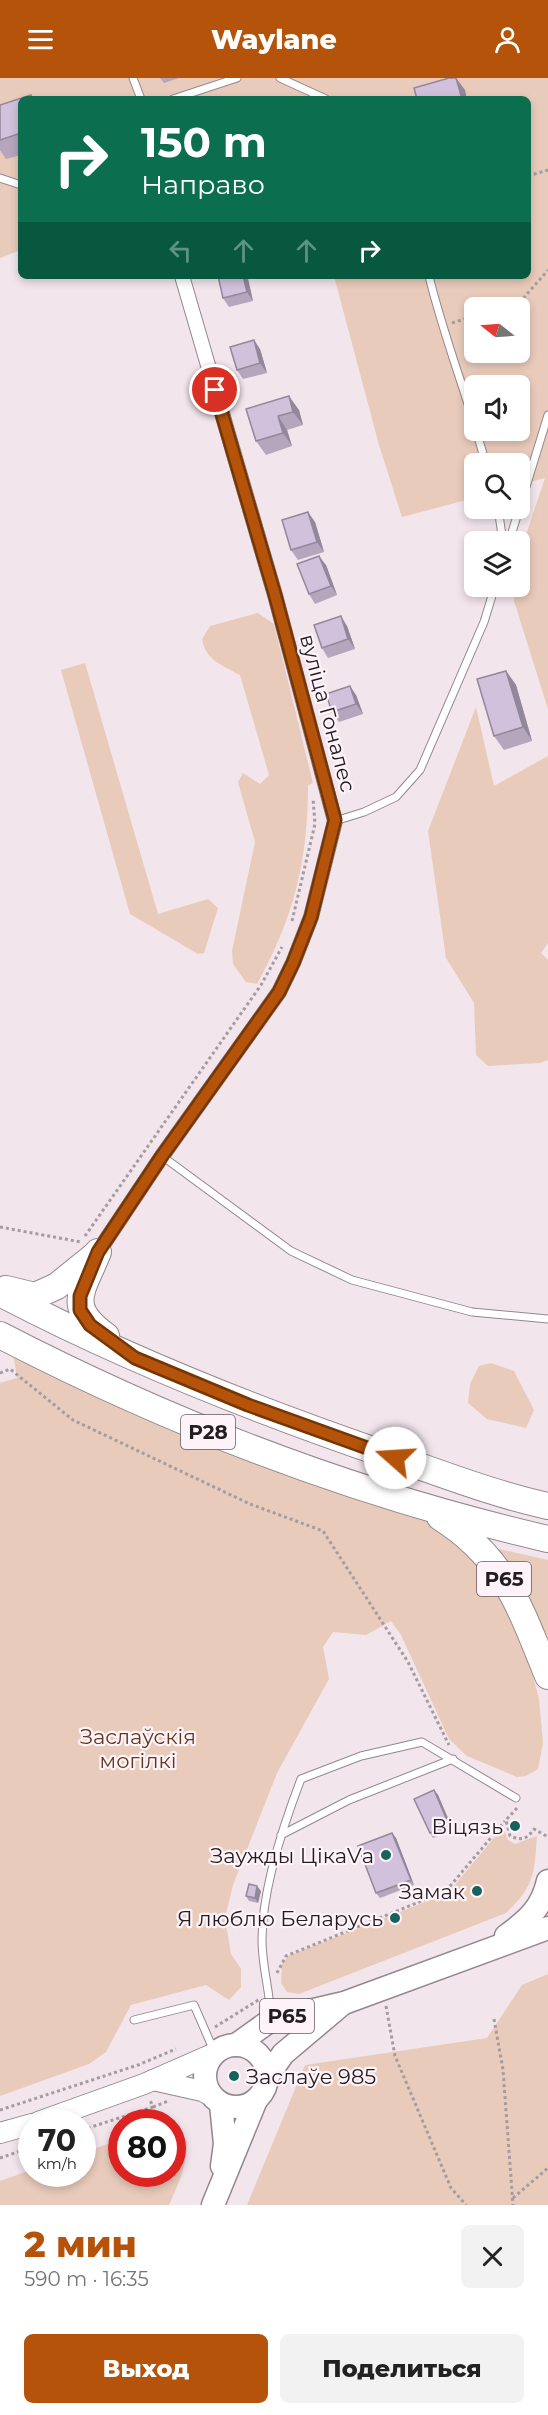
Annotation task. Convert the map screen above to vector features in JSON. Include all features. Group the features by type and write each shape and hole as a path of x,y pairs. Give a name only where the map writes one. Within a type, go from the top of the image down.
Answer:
{"highway":[{"path":"0,1290 35,1296 57,1286 98,1252"},
{"path":"98,1252 80,1296 80,1310 90,1325 135,1358"},
{"name":"Р28","path":"0,1290 135,1358 314,1431 455,1479 548,1506"},
{"name":"Р28","path":"0,1335 136,1401 234,1442 425,1507 548,1539"},
{"name":"Р65","path":"425,1507 447,1521 483,1551 500,1573 521,1606 548,1676"}],"main road":[{"path":"491,1947 530,1918 547,1894"},
{"name":"Р65","path":"215,2201 225,2144 216,2100 205,2074 215,2053 236,2045 271,2020 344,2003 491,1947 548,1928"},
{"name":"Р65","path":"267,2077 283,2054 344,2003"},
{"name":"Р65","path":"215,2201 256,2100 266,2086 266,2069 259,2055 245,2046 236,2045"},
{"path":"74,2109 149,2082 215,2053"},
{"path":"149,2082 202,2091 216,2100 239,2107 256,2100"},
{"path":"0,2133 18,2128"}],"street":[{"name":"вуліца Гоналес","path":"98,1252 162,1156 273,1001 288,973 311,917 335,820 275,595 183,279"}],"lane":[{"path":"133,78 140,96"},
{"path":"182,96 237,78"},
{"path":"280,78 319,96"},
{"path":"0,178 18,184"},
{"path":"430,279 441,326 464,394"},
{"path":"512,531 548,415"},
{"path":"335,820 364,812 396,797 420,770 484,622 492,597"},
{"path":"162,1156 291,1251 352,1280 472,1312 548,1319"},
{"path":"271,2020 262,1941 265,1908 282,1836 301,1779 361,1756 422,1742 453,1757 516,1798"},
{"path":"282,1836 349,1800 453,1757"},
{"path":"134,2020 194,2005 215,2053"}],"path":[{"path":"531,175 548,170"},
{"path":"524,297 548,270"},
{"path":"441,326 464,319"},
{"path":"292,923 315,825 312,788 325,785"},
{"path":"0,1227 80,1242 261,985 283,944"},
{"path":"0,1373 10,1369 73,1420 250,1504 323,1531 408,1662 453,1757"},
{"path":"516,1798 517,1809 506,1820 510,1836 519,1840 525,1839 534,1829 548,1837"},
{"path":"383,1989 395,2056 451,2188 466,2205"},
{"path":"494,2019 503,2070 513,2205"},
{"path":"149,2082 153,2107"},
{"path":"96,2125 172,2100"},
{"path":"0,2158 18,2152"},
{"path":"513,2198 548,2168"}],"green space":[{"path":"0,78 548,78 548,709 514,601 515,597 530,597 530,531 527,531 545,478 530,482 530,453 464,453 464,501 402,517 379,445 335,279 531,279 531,96 18,96 18,251 0,258"},
{"path":"258,613 274,624 313,783 308,785 302,864 296,888 281,936 257,984 246,982 233,964 232,951 255,842 238,782 243,773 260,784 269,775 240,675 211,657 202,639 210,626"},
{"path":"85,663 158,914 208,899 218,908 204,953 198,954 130,914 61,670"},
{"path":"476,707 494,786 548,756 548,943 541,953 548,960 548,1060 540,1063 488,1066 476,1055 474,1003 446,958 428,831"},
{"name":"Заслаўскія могілкі","path":"13,1353 150,1420 206,1444 437,1523 485,1562 519,1624 539,1699 543,1743 538,1769 526,1776 517,1777 467,1756 449,1739 401,1635 391,1621 366,1635 333,1632 323,1647 329,1679 277,1773 233,1885 225,1918 231,1954 241,1969 241,1987 229,2000 206,1985 131,2005 106,2052 89,2064 0,2096 0,1383 17,1378"},
{"path":"491,1363 514,1371 534,1410 526,1428 487,1419 468,1403 470,1384 479,1366"},
{"path":"485,1546 548,1560 548,1637 520,1585"},
{"path":"503,1827 508,1840 515,1844 537,1836 534,1870 528,1887 506,1913 299,1994 287,1992 281,1983 282,1964 288,1956 448,1893"},
{"path":"548,1974 548,2205 247,2205 305,2065 487,2038 522,1985"},
{"path":"108,2144 108,2187 177,2187 169,2205 0,2205 0,2181 18,2175 18,2187 96,2187 96,2148"}],"building":[{"path":"456,78 461,96 416,96 414,88"},
{"path":"18,99 18,134 0,140 0,105"},
{"path":"219,279 244,279 247,292 223,298"},
{"path":"254,340 260,363 237,370 230,347"},
{"path":"289,396 293,412 278,416 283,433 256,441 246,409"},
{"path":"308,512 317,542 291,550 282,520"},
{"path":"319,556 331,586 309,594 297,564"},
{"path":"341,616 348,639 322,648 314,625"},
{"path":"506,671 523,727 494,736 477,679"},
{"path":"350,686 356,704 332,712 326,694"},
{"path":"434,1790 449,1825 430,1833 414,1799"},
{"path":"392,1833 411,1880 376,1893 358,1846"},
{"path":"249,1884 257,1886 255,1898 246,1896"}],"place":[{"name":"Віцязь","path":"515,1826"},
{"name":"Заужды ЦікаVа","path":"386,1855"},
{"name":"Замак","path":"477,1891"},
{"name":"Я люблю Беларусь","path":"395,1918"},
{"name":"Заслаўе 985","path":"234,2076"}],"route":[{"path":"215,390 275,595 335,820 311,917 279,992 162,1156 98,1252 80,1296 80,1310 90,1325 135,1358 314,1431 395,1458"}]}
